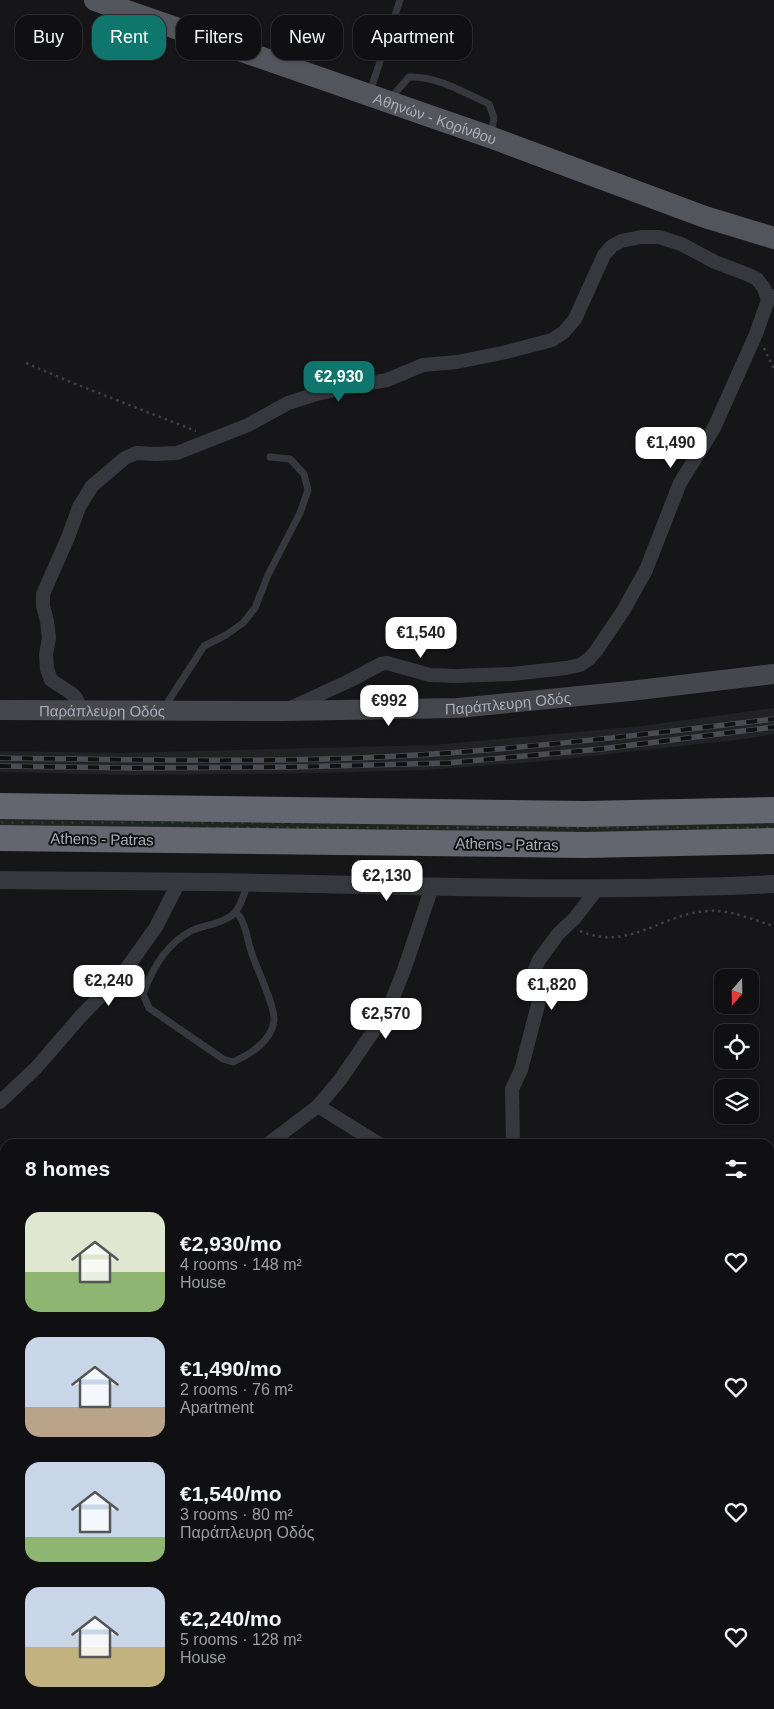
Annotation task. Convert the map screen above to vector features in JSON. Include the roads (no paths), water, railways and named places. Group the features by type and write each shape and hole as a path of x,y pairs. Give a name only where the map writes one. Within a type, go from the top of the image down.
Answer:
{"highway":[{"name":"Athens - Patras","path":"0,806 584,814 774,810"},
{"name":"Athens - Patras","path":"0,838 585,845 774,842"}],"main road":[{"name":"Αθηνών - Κορίνθου","path":"95,0 124,5 705,217 774,238"},
{"name":"Παράπλευρη Οδός","path":"0,710 283,711 458,708 774,674"}],"street":[{"path":"82,711 76,698 51,680 49,675 46,655 49,638 43,606 43,594 79,507 92,486 126,458 136,453 177,453 248,425 288,403 313,395 387,380 423,365 457,362 552,340 564,332 575,319 604,255 612,246 621,241 641,236 659,237 681,244 715,262 757,279 771,298 756,334 714,428 680,483 646,570 596,651 586,662 566,668 512,674 456,676 430,675 387,663 283,711"},
{"path":"0,880 598,888 774,884"},
{"path":"0,1102 36,1068 81,1016 124,972 156,927 179,882"},
{"path":"275,1139 318,1106 340,1080 388,1010 404,970 432,887"},
{"path":"513,1139 512,1089 521,1070 539,1002 533,974 539,960 558,934 598,888"},
{"path":"318,1106 371,1139"}],"lane":[{"path":"379,98 400,0"},
{"path":"379,98 409,76 423,76 489,104 494,118 490,137"},
{"path":"163,711 204,646 226,635 243,623 255,608 268,574 300,513 308,490 304,474 290,459 270,457"},
{"path":"236,912 242,919 246,937 271,1004 274,1019 270,1033 263,1042 255,1050 233,1062 223,1059 149,1008 143,994 149,976 169,946 191,931 219,922 236,912 248,883"}],"railway":[{"path":"0,758 112,760 336,759 489,750 774,719"},
{"path":"0,766 134,768 291,767 447,763 601,749 774,727"}]}
